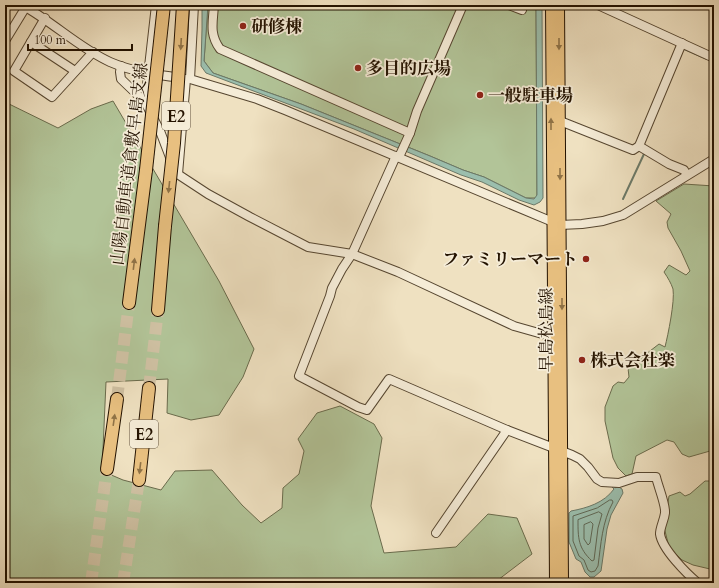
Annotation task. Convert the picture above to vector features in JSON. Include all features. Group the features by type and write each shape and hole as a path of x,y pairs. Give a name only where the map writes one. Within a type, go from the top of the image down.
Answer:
{"highway":[{"name":"山陽自動車道倉敷早島支線","path":"129,303 146,170 164,5"},
{"name":"E2","path":"158,310 174,143 183,5"},
{"name":"E2","path":"139,480 149,388"},
{"name":"E2","path":"107,469 117,399"}],"main road":[{"name":"早島松島線","path":"551,5 559,450 563,583"},
{"name":"早島松島線","path":"555,583 559,450 553,337 560,121 559,5"}],"street":[{"path":"145,102 156,5"},
{"path":"178,174 194,5"},
{"path":"214,5 212,34 220,50 410,133"},
{"path":"463,5 416,111 410,133 352,254 332,288 299,376 358,407 367,410 389,379 507,430 580,459 588,466 597,479 602,482 619,483 637,477 656,477 665,510 660,535 663,544 685,572 698,583"},
{"path":"509,5 522,10"},
{"path":"598,5 681,45 687,46 714,58"},
{"path":"5,41 25,6 45,18 92,52 110,62 148,74 188,79 271,104 400,152 556,224 582,224 603,221 623,215 714,159"},
{"path":"45,18 14,71 52,97 92,52"},
{"path":"31,42 75,71"},
{"path":"639,148 681,45"},
{"path":"121,66 121,79 145,102 160,131 174,168 178,174 208,194 308,246 352,254 398,272 514,326 553,337"},
{"path":"560,121 633,150 639,148 684,170 687,175"},
{"path":"436,533 507,430"}],"shaded area":[{"path":"208,5 536,5 536,198 526,198 484,177 463,170 301,104 213,73 204,61"},
{"path":"113,101 219,281 254,349 243,377 219,415 191,420 167,413 168,379 106,382 102,471 123,480 161,490 175,471 212,470 242,505 261,523 282,508 283,488 299,474 304,451 298,439 317,413 340,406 374,424 382,438 371,506 384,553 456,547 488,514 517,518 532,554 494,583 5,583 5,102 58,128 91,109"},
{"path":"684,184 714,186 714,453 710,451 689,457 682,454 674,442 667,440 636,456 632,474 626,476 618,468 613,458 605,421 605,407 613,386 618,382 624,383 629,377 628,368 659,344 665,347 671,318 673,289 664,272 669,265 686,275 690,271 668,228 667,222 671,214 656,201"},
{"path":"705,481 714,481 714,574 710,569 693,565 682,560 669,547 664,527 669,496 680,492 685,496 690,494"}],"water":[{"path":"202,5 208,5 204,61 213,73 301,104 463,170 484,177 526,198 534,199 537,195 536,5 542,5 543,198 540,202 534,205 519,200 482,182 461,175 354,129 206,73 201,66"},
{"path":"613,486 616,488 617,486 622,489 623,493 611,515 607,529 601,571 594,577 590,577 585,572 581,562 576,559 569,542 569,513 571,511 589,506 605,498 614,489 612,487"}],"waterway":[{"path":"589,5 597,9"},
{"path":"682,48 707,59"},
{"path":"623,199 644,154"}],"tunnel":[{"path":"117,399 129,303"},
{"path":"149,388 158,310"},
{"path":"91,583 107,469"},
{"path":"123,583 139,480"}],"place":[{"name":"研修棟","path":"243,26"},
{"name":"多目的広場","path":"358,68"},
{"name":"一般駐車場","path":"480,95"},
{"name":"ファミリーマート","path":"586,259"},
{"name":"株式会社楽","path":"582,360"}]}
